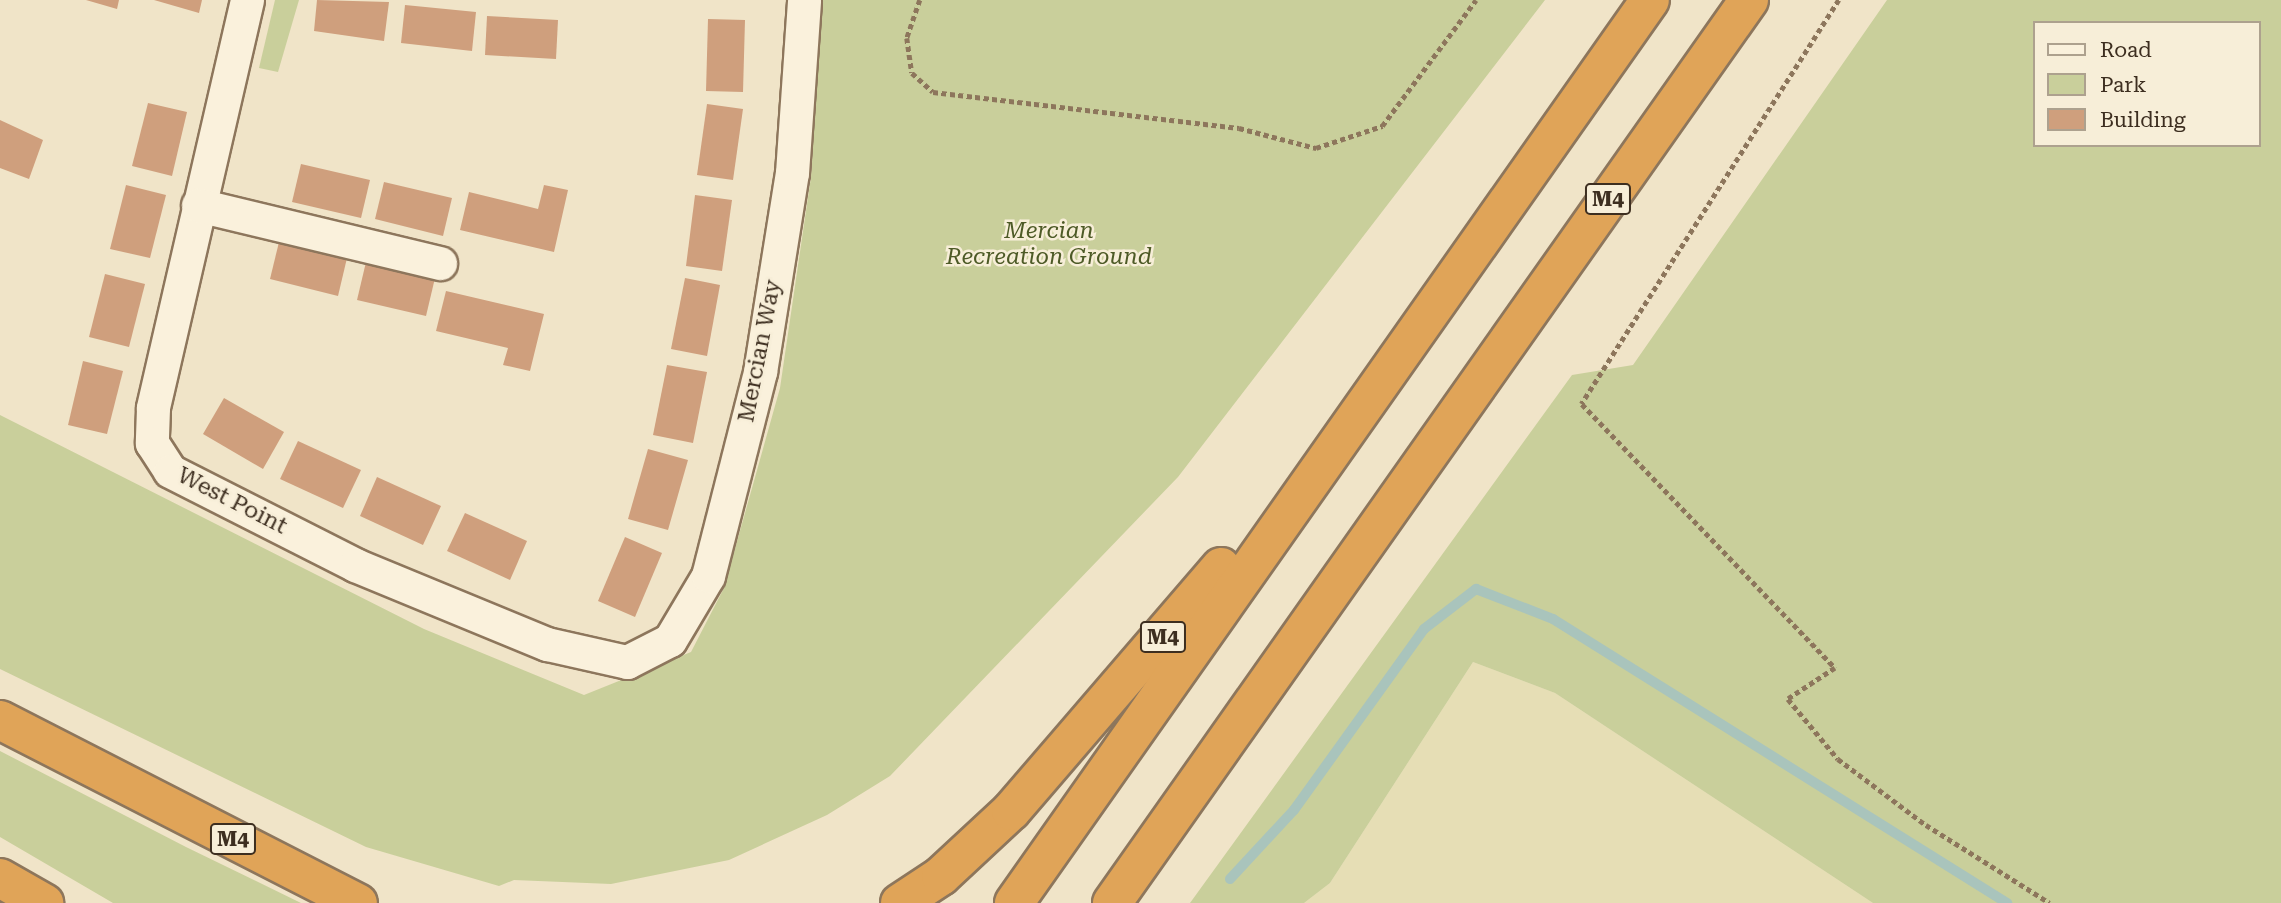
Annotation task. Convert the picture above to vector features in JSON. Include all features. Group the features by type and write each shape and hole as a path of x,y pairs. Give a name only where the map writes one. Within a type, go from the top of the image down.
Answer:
{"highway":[{"name":"M4","path":"1014,903 1650,0"},
{"name":"M4","path":"1112,903 1749,0"},
{"name":"M4","path":"900,903 980,844 1056,763 1404,348"},
{"name":"M4","path":"0,720 358,903"},
{"path":"0,878 44,903"}],"street":[{"name":"West Point","path":"247,0 153,408 152,443 170,471 355,565 547,644 627,662"},
{"name":"Mercian Way","path":"627,662 670,640 708,576 760,372 792,173 804,0"},
{"path":"198,205 440,263"}],"path":[{"path":"920,0 909,50 912,73 933,92 1239,128 1316,148 1382,126 1476,0"},
{"path":"1839,0 1582,404 1835,668 1788,699 1838,760 1926,825 2050,903"}],"shaded area":[{"path":"1473,662 1555,693 1873,903 1304,903 1330,883"}],"green space":[{"path":"275,0 299,0 278,72 259,68"},
{"name":"Mercian Recreation Ground","path":"822,0 1545,0 1178,477 890,776 827,815 729,860 611,884 514,880 499,886 366,847 0,669 0,415 424,629 584,695 691,652 724,588 780,388 811,177"},
{"path":"1887,0 2281,0 2281,903 1873,903 1555,693 1473,662 1330,883 1304,903 1190,903 1572,375 1633,365"},
{"path":"0,751 301,903 113,903 0,837"}],"building":[{"path":"86,0 119,0 117,9"},
{"path":"154,0 202,0 199,13"},
{"path":"317,0 389,2 384,41 314,31"},
{"path":"405,5 476,12 472,51 401,43"},
{"path":"487,16 558,20 556,59 485,55"},
{"path":"708,19 745,20 743,92 706,91"},
{"path":"148,103 187,112 172,176 132,166"},
{"path":"707,104 743,109 733,180 697,175"},
{"path":"0,120 43,140 29,179 0,168"},
{"path":"301,164 370,180 361,218 292,202"},
{"path":"384,182 452,198 443,236 375,219"},
{"path":"126,185 166,195 150,258 110,249"},
{"path":"544,185 568,190 554,252 460,230 469,192 538,209"},
{"path":"695,195 732,200 722,271 686,266"},
{"path":"279,242 347,258 338,296 270,279"},
{"path":"366,262 435,278 426,316 357,300"},
{"path":"105,274 145,284 129,347 89,337"},
{"path":"685,278 720,285 707,356 671,349"},
{"path":"446,291 544,314 530,371 503,365 508,348 436,331"},
{"path":"83,361 123,371 107,434 68,425"},
{"path":"667,365 707,372 693,443 653,435"},
{"path":"224,398 284,432 263,469 203,434"},
{"path":"298,441 361,470 343,508 280,479"},
{"path":"648,449 688,460 668,530 628,519"},
{"path":"377,477 441,506 423,545 360,516"},
{"path":"465,513 527,541 510,580 447,551"},
{"path":"625,537 662,553 635,617 598,601"}],"waterway":[{"path":"1230,879 1294,810 1424,629 1476,589 1553,619 2007,903"}]}
